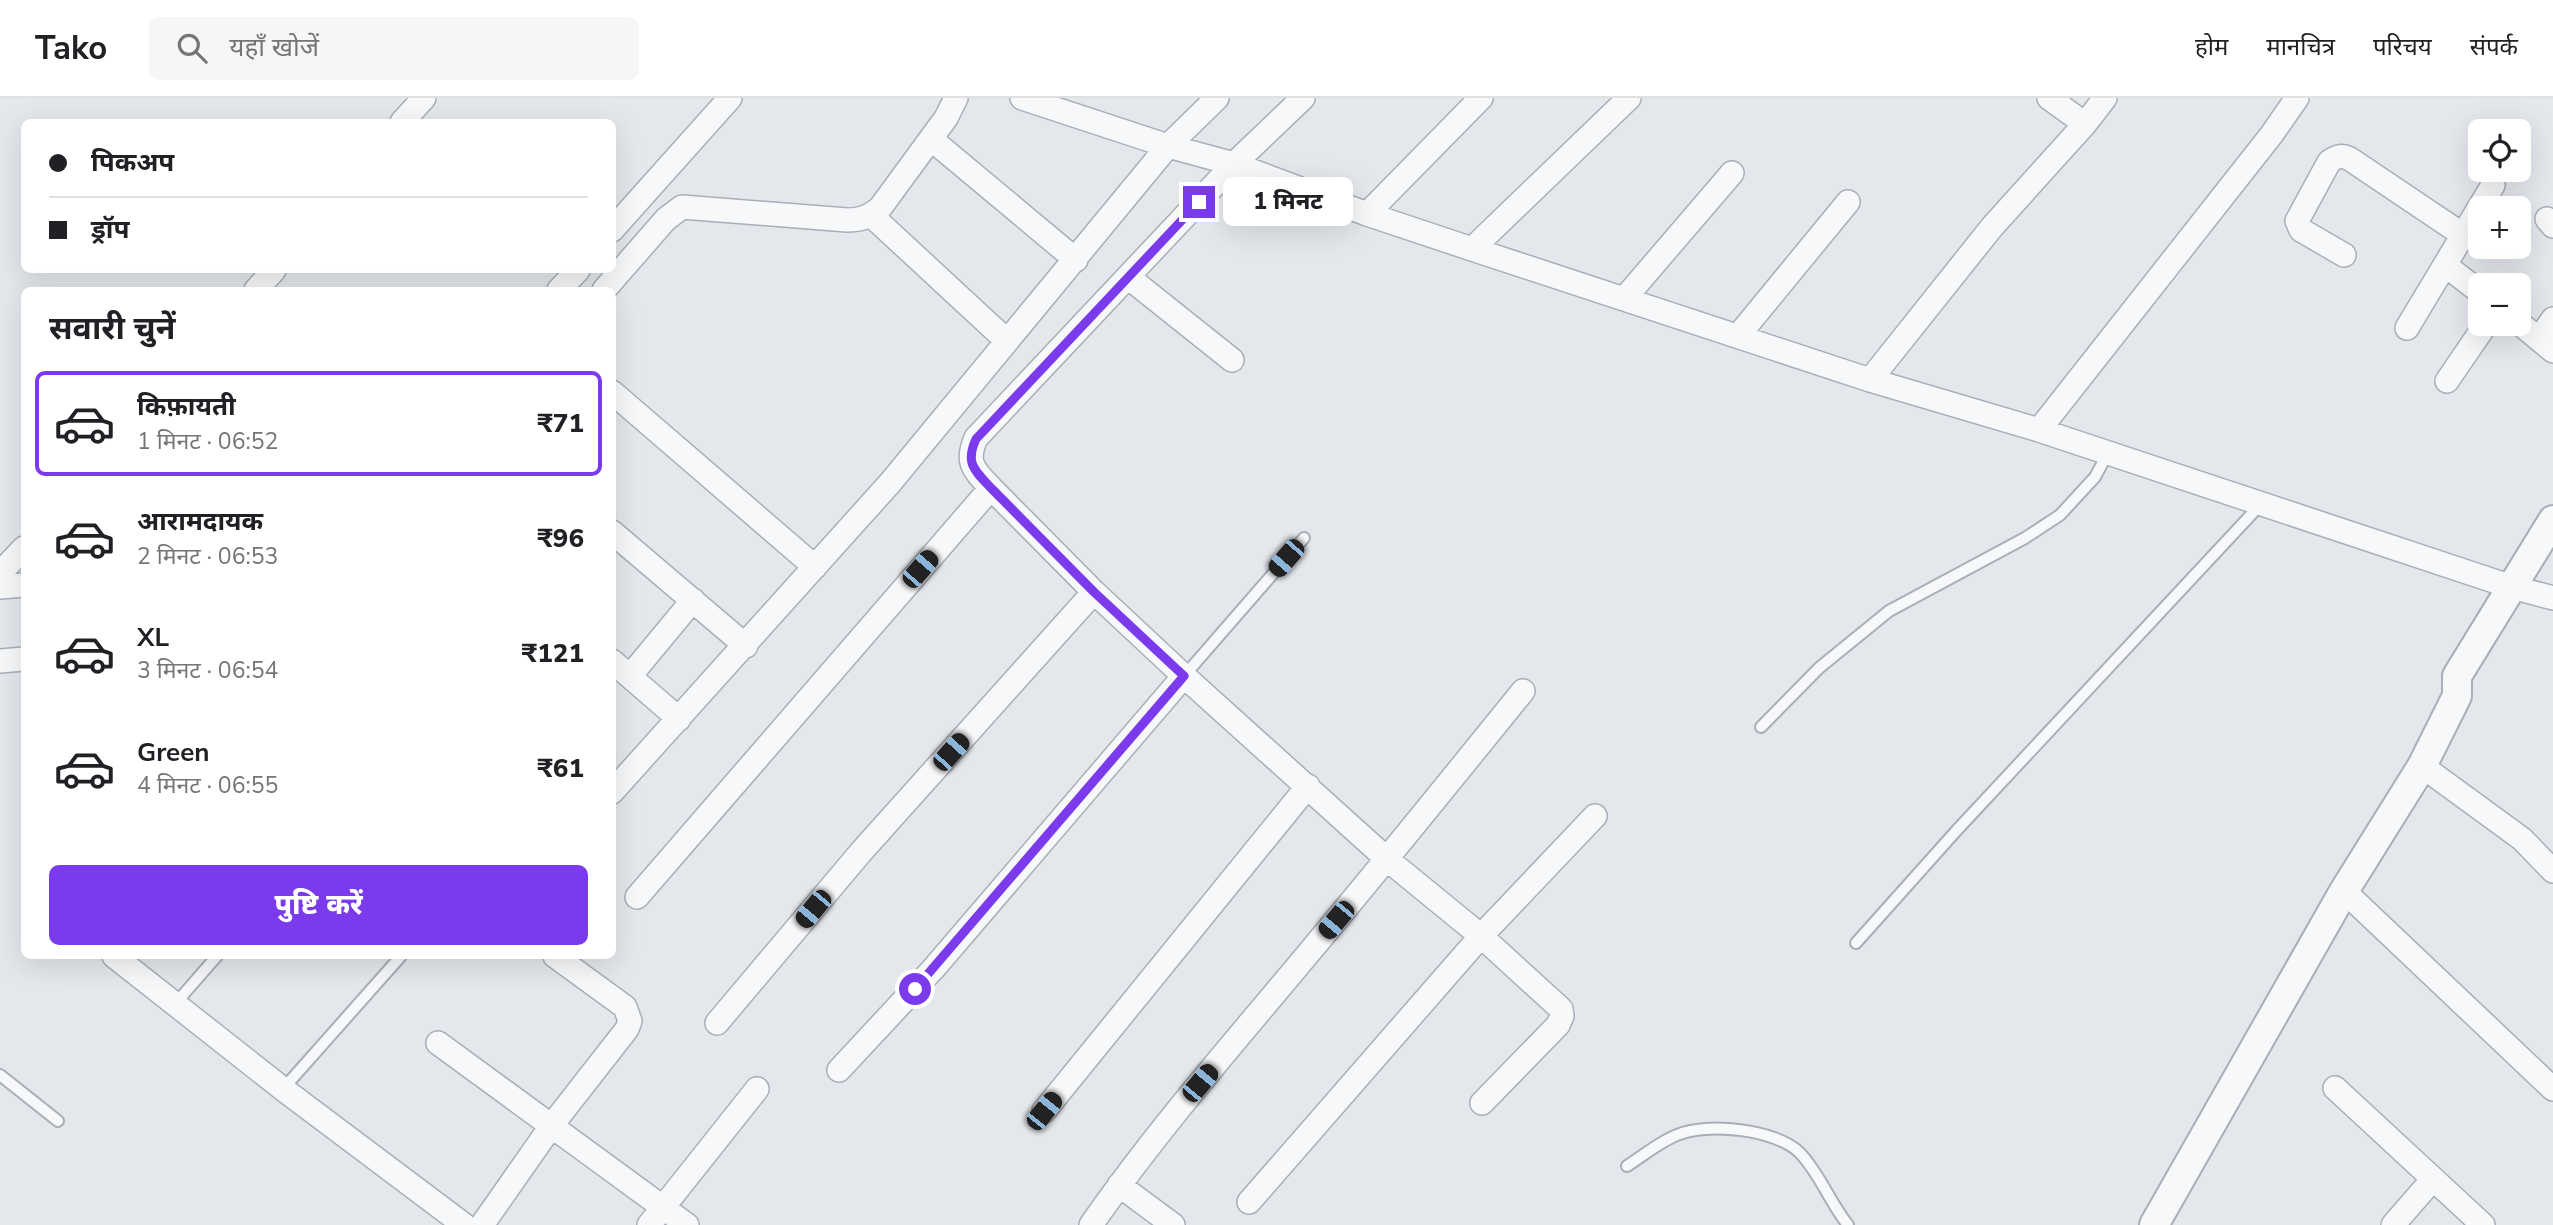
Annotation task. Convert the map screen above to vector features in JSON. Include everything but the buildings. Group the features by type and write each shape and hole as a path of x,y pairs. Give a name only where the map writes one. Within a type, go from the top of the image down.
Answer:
{"street":[{"path":"405,119 424,98"},
{"path":"616,225 729,98"},
{"path":"607,287 666,219 682,207 846,220 860,220 872,216 946,118 956,98"},
{"path":"1022,98 1168,146 1234,164 1472,250 1870,380 2039,430 2532,592"},
{"path":"616,785 746,646 890,483 1168,146 1217,98"},
{"path":"1303,98 1234,164 976,439 970,451 971,461 991,488 1094,592 1184,676 1388,860 1481,936 1561,1009 1563,1016 1558,1025 1482,1103"},
{"path":"1367,214 1481,98"},
{"path":"1472,250 1629,98"},
{"path":"2049,98 2085,124"},
{"path":"1870,380 1992,227 2105,98"},
{"path":"2039,430 2272,134 2297,98"},
{"path":"931,139 1076,260"},
{"path":"2344,255 2301,230 2297,221 2329,162 2336,157 2350,159 2423,211 2463,235"},
{"path":"1623,299 1732,173"},
{"path":"2407,328 2493,185"},
{"path":"1738,337 1848,202"},
{"path":"872,216 1007,341"},
{"path":"2445,264 2468,282"},
{"path":"259,287 271,273"},
{"path":"562,287 575,273"},
{"path":"1128,277 1232,360"},
{"path":"2531,333 2546,345 2553,319"},
{"path":"2447,381 2478,336"},
{"path":"616,395 815,567"},
{"path":"637,897 991,488"},
{"path":"2532,592 2553,520"},
{"path":"616,535 746,646"},
{"path":"0,573 21,551"},
{"path":"2154,1225 2344,891 2422,766 2457,696 2474,684 2553,555"},
{"path":"0,587 21,585"},
{"path":"717,1023 861,852 1094,592"},
{"path":"679,719 621,668 693,600"},
{"path":"0,661 21,659"},
{"path":"839,1070 934,968 1184,676"},
{"path":"1091,1225 1183,1103 1388,860 1522,691"},
{"path":"2422,766 2522,839 2553,871"},
{"path":"1044,1111 1308,786"},
{"path":"1250,1202 1481,936 1595,816"},
{"path":"2344,891 2553,1089"},
{"path":"118,959 283,1089 464,1225"},
{"path":"482,1225 552,1125 627,1029 630,1021 625,1007 559,959"},
{"path":"438,1043 687,1225"},
{"path":"2335,1088 2483,1225"},
{"path":"649,1225 757,1089"},
{"path":"2393,1225 2433,1178"},
{"path":"1119,1185 1172,1225"}],"lane":[{"path":"1761,727 1819,668 1889,611 2025,538 2060,515 2095,477 2108,453"},
{"path":"1856,943 1957,830 2262,503"},
{"path":"1184,676 1304,538"},
{"path":"175,1004 214,959"},
{"path":"283,1089 398,959"},
{"path":"0,1075 58,1121"},
{"path":"1627,1166 1675,1136 1693,1130 1715,1129 1764,1135 1800,1153 1848,1225"}],"route":[{"path":"915,989 1184,676 1094,592 991,488 976,471 970,451 976,439 1199,202"}]}
